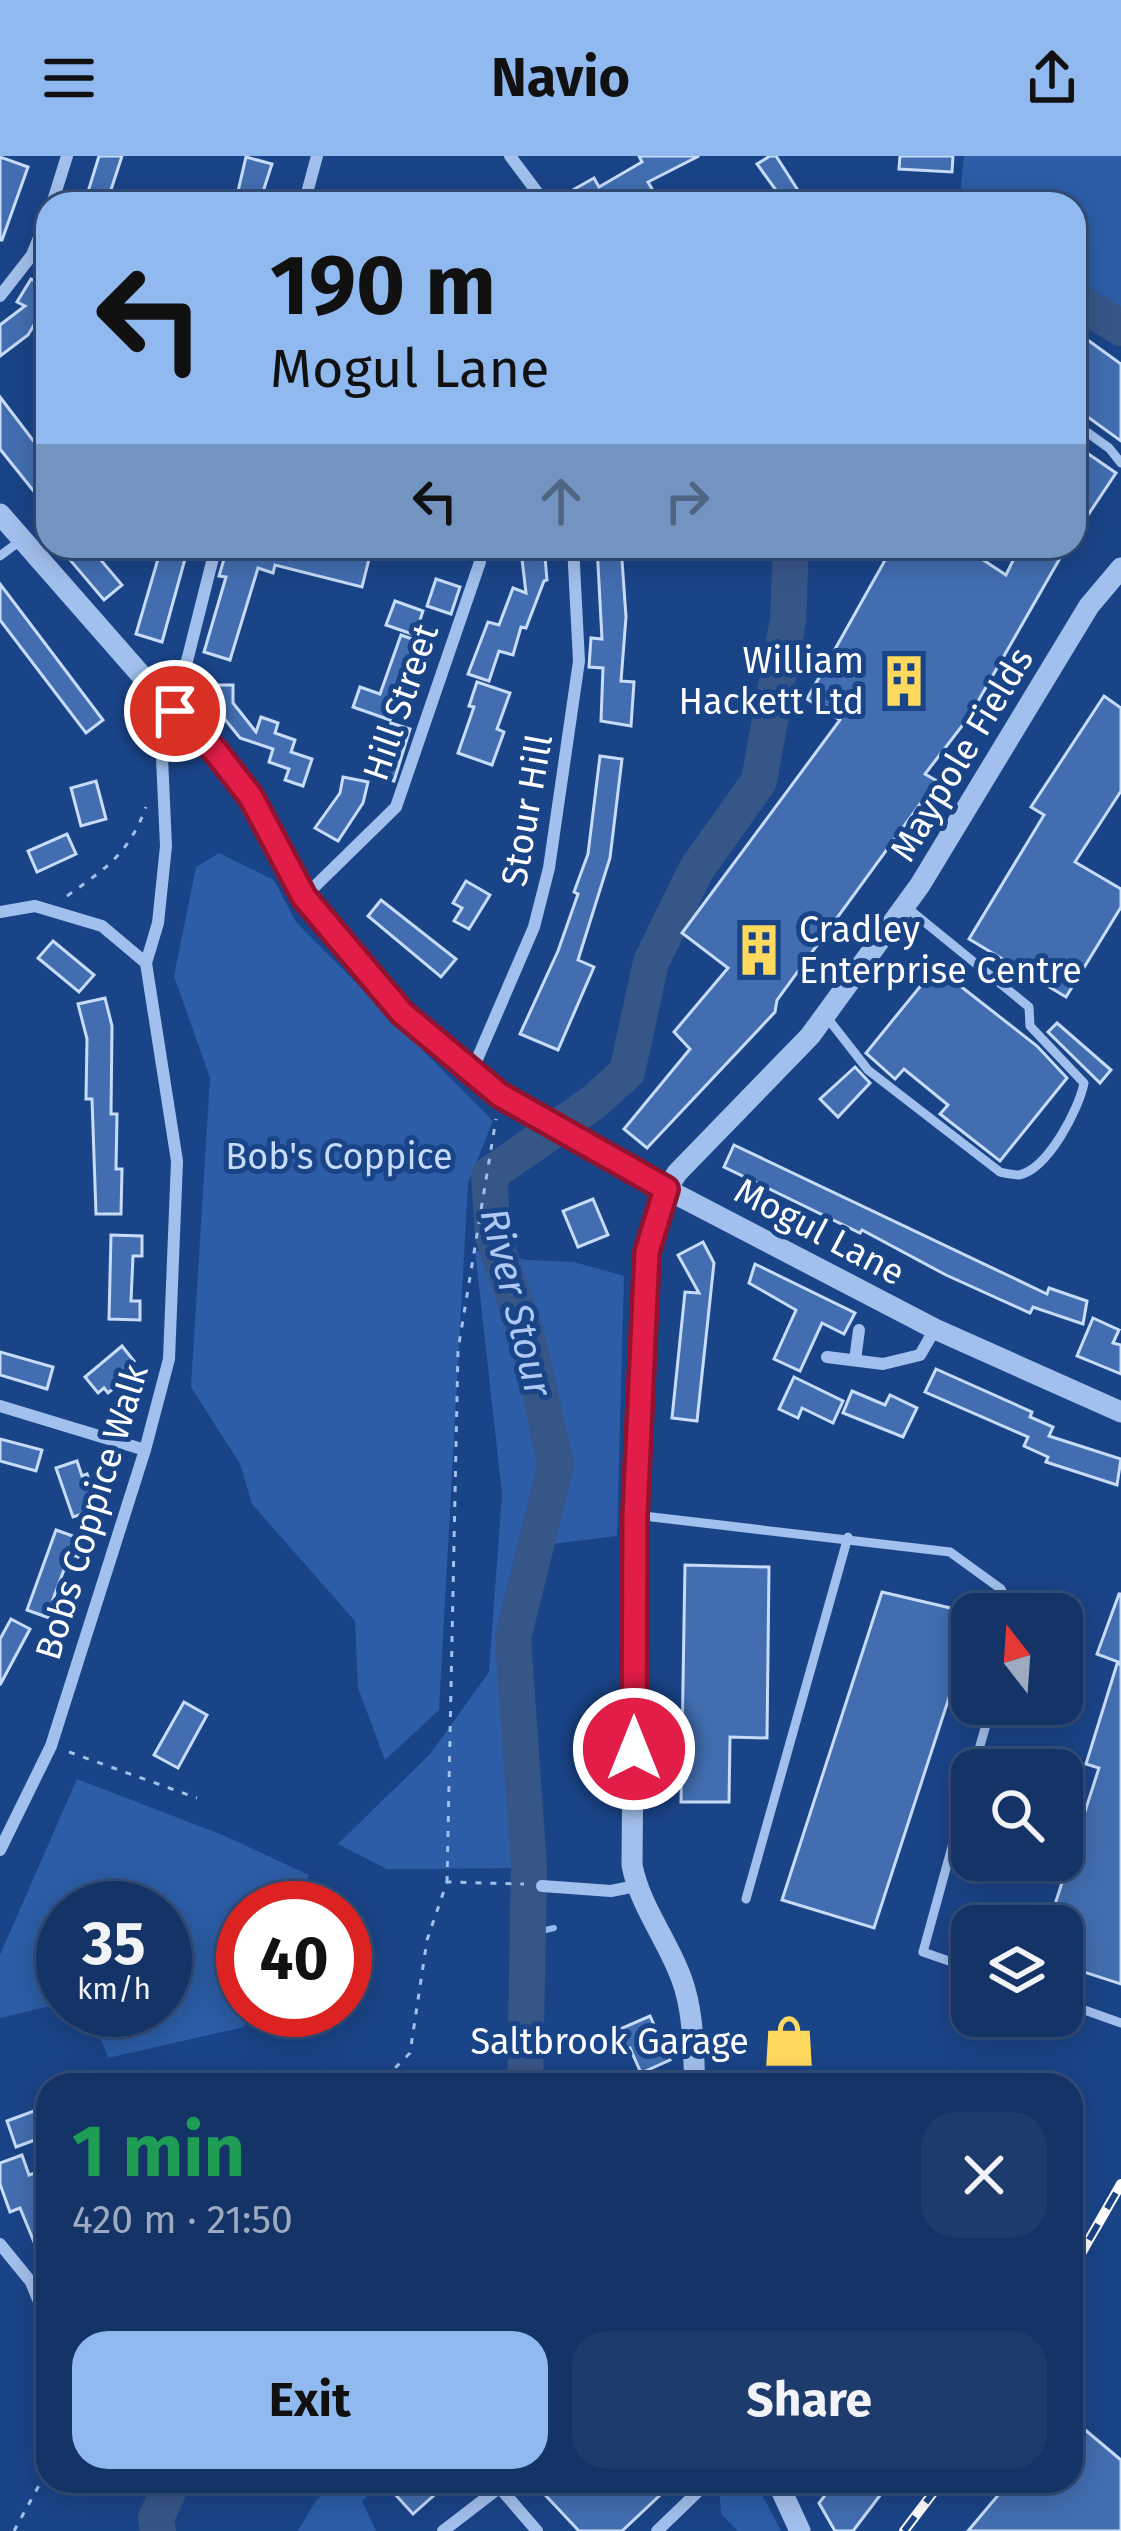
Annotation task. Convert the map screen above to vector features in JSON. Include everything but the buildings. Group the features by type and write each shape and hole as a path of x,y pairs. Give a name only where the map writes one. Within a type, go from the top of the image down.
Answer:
{"street":[{"path":"56,192 67,156"},
{"path":"307,192 316,156"},
{"path":"510,156 537,192"},
{"path":"0,296 36,245"},
{"name":"Mogul Lane","path":"0,514 36,557"},
{"name":"Mogul Lane","path":"37,558 216,752 251,797 304,897 402,1013 500,1095 666,1189 935,1329 1121,1412"},
{"path":"0,912 35,906 102,926 146,963 158,923 166,846 160,736 187,661 213,558"},
{"name":"Stour Hill","path":"472,1071 534,927 549,868 579,661 574,558"},
{"name":"Hill Street","path":"304,897 396,806 480,562"},
{"name":"Maypole Fields","path":"666,1189 825,1015 905,906 1089,606 1121,568"},
{"name":"Bobs Coppice Walk","path":"0,1850 51,1745 145,1450 169,1359 177,1161 146,963"},
{"path":"666,1189 647,1252 635,1515 632,1865 689,2003 694,2073"},
{"path":"827,1357 884,1364 920,1354 935,1329"},
{"path":"855,1360 859,1330"},
{"path":"0,1406 145,1450"},
{"path":"542,1886 611,1891 637,1886"},
{"path":"0,2244 36,2294"},
{"path":"443,2531 493,2493"},
{"path":"510,2493 537,2531"},
{"path":"657,2531 697,2493"},
{"path":"783,2493 800,2531"}],"lane":[{"path":"1086,432 1121,463"},
{"path":"0,556 21,540"},
{"path":"825,1015 868,1070 1000,1172 1018,1175 1032,1168 1072,1120 1084,1083 1030,1026 1029,1007 905,906"},
{"path":"635,1515 950,1552 1002,1593"},
{"path":"746,1899 848,1537"},
{"path":"951,1850 923,1952 951,1962"},
{"path":"1083,2009 1121,2023"}],"path":[{"path":"480,562 483,558"},
{"path":"53,910 107,869 134,838 151,790 163,787"},
{"path":"390,2073 410,2053 427,1940 447,1882 458,1350 500,1095"},
{"path":"51,1745 197,1798"},
{"path":"447,1882 542,1886"},
{"path":"14,2531 36,2491"}],"green space":[{"path":"964,156 1121,156 1121,328 1086,306 1086,192 960,192"},
{"name":"Bob's Coppice","path":"219,853 274,880 296,922 493,1121 468,1183 439,1710 385,1760 358,1688 355,1621 252,1504 240,1464 191,1387 210,1078 174,976 196,867"},
{"path":"475,1250 527,1260 574,1262 624,1276 617,1536 536,1546 514,1638 529,1868 387,1869 338,1844 431,1753 489,1672 502,1494"},
{"path":"77,1779 225,1836 309,1875 306,1881 216,1881 216,2033 108,2058 100,2037 192,2037 192,1881 36,1881 36,2009 0,2018 0,1955"},
{"path":"323,2493 371,2493 362,2501 376,2531 298,2531"},
{"path":"720,2493 761,2493 781,2531 738,2531 721,2514"}],"waterway":[{"name":"River Stour","path":"1086,306 1121,328"},
{"name":"River Stour","path":"525,2073 529,1868 513,1638 556,1465 527,1336 493,1236 489,1175 594,1102 627,1072 651,962 696,870 759,781 788,620 791,558"},
{"path":"528,1934 554,1928"},
{"name":"River Stour","path":"158,2531 156,2518 167,2493"}],"railway":[{"path":"1083,2250 1121,2184"},
{"path":"904,2531 933,2493"}],"place":[{"name":"William Hackett Ltd","path":"904,681"},
{"name":"Cradley Enterprise Centre","path":"759,950"},
{"name":"Saltbrook Garage","path":"789,2041"}],"route":[{"path":"175,711 251,797 304,897 402,1013 500,1095 666,1189 647,1252 635,1515 634,1749"}]}
